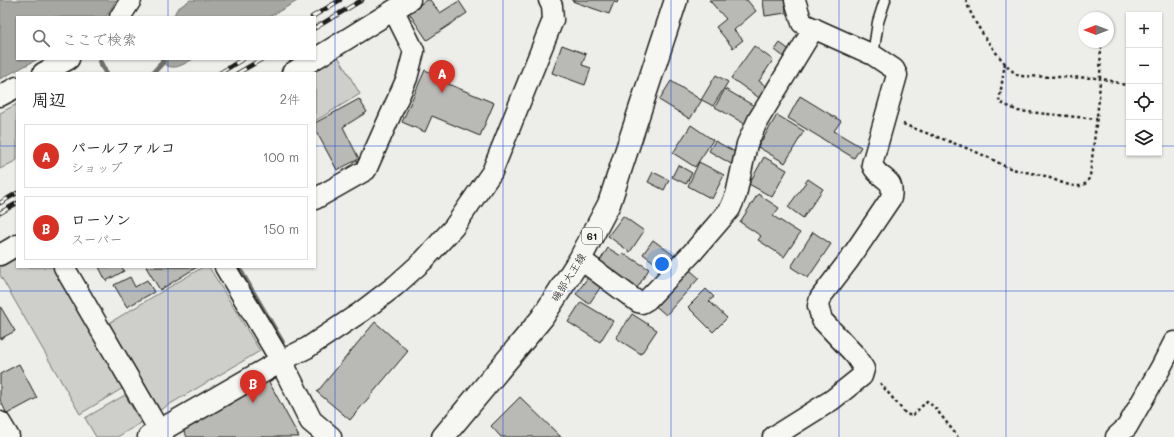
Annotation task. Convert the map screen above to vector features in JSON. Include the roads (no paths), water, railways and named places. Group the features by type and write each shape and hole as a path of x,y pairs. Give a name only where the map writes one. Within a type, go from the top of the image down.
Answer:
{"main road":[{"name":"磯部大王線","path":"443,437 542,318 580,259 609,204 676,0"},
{"path":"157,435 282,362 311,421 330,437"}],"street":[{"path":"121,16 131,0"},
{"path":"226,268 282,362 313,344 361,312 395,286 424,260 454,227 492,172 553,20 552,6 549,0"},
{"path":"773,437 832,400 862,376 864,369 855,355 822,320 818,306 820,298 849,260 891,198 892,192 890,183 876,172 872,164 897,76 894,69 873,55 802,23 795,0"},
{"path":"316,58 402,5 414,51 407,78 366,170 316,198"},
{"path":"580,259 638,302 642,303 647,300 693,252 730,209 736,195 747,144 758,120 814,28"},
{"path":"45,72 67,60"},
{"path":"294,72 313,60"},
{"path":"0,96 16,88"},
{"path":"0,255 16,246"},
{"path":"65,268 157,435"},
{"path":"1124,435 1174,342"},
{"path":"0,422 9,437"}],"lane":[{"path":"873,55 878,22 885,0"}],"waterway":[{"path":"100,62 105,72"},
{"path":"154,72 163,62"},
{"path":"239,268 282,342"}],"railway":[{"path":"314,16 340,0"},
{"path":"316,27 362,0"},
{"path":"222,72 241,60"},
{"path":"240,72 260,60"},
{"path":"0,203 16,194"},
{"path":"0,213 16,204"}],"place":[{"name":"パールファルコ","path":"442,93"},
{"name":"ローソン","path":"253,403"}]}
